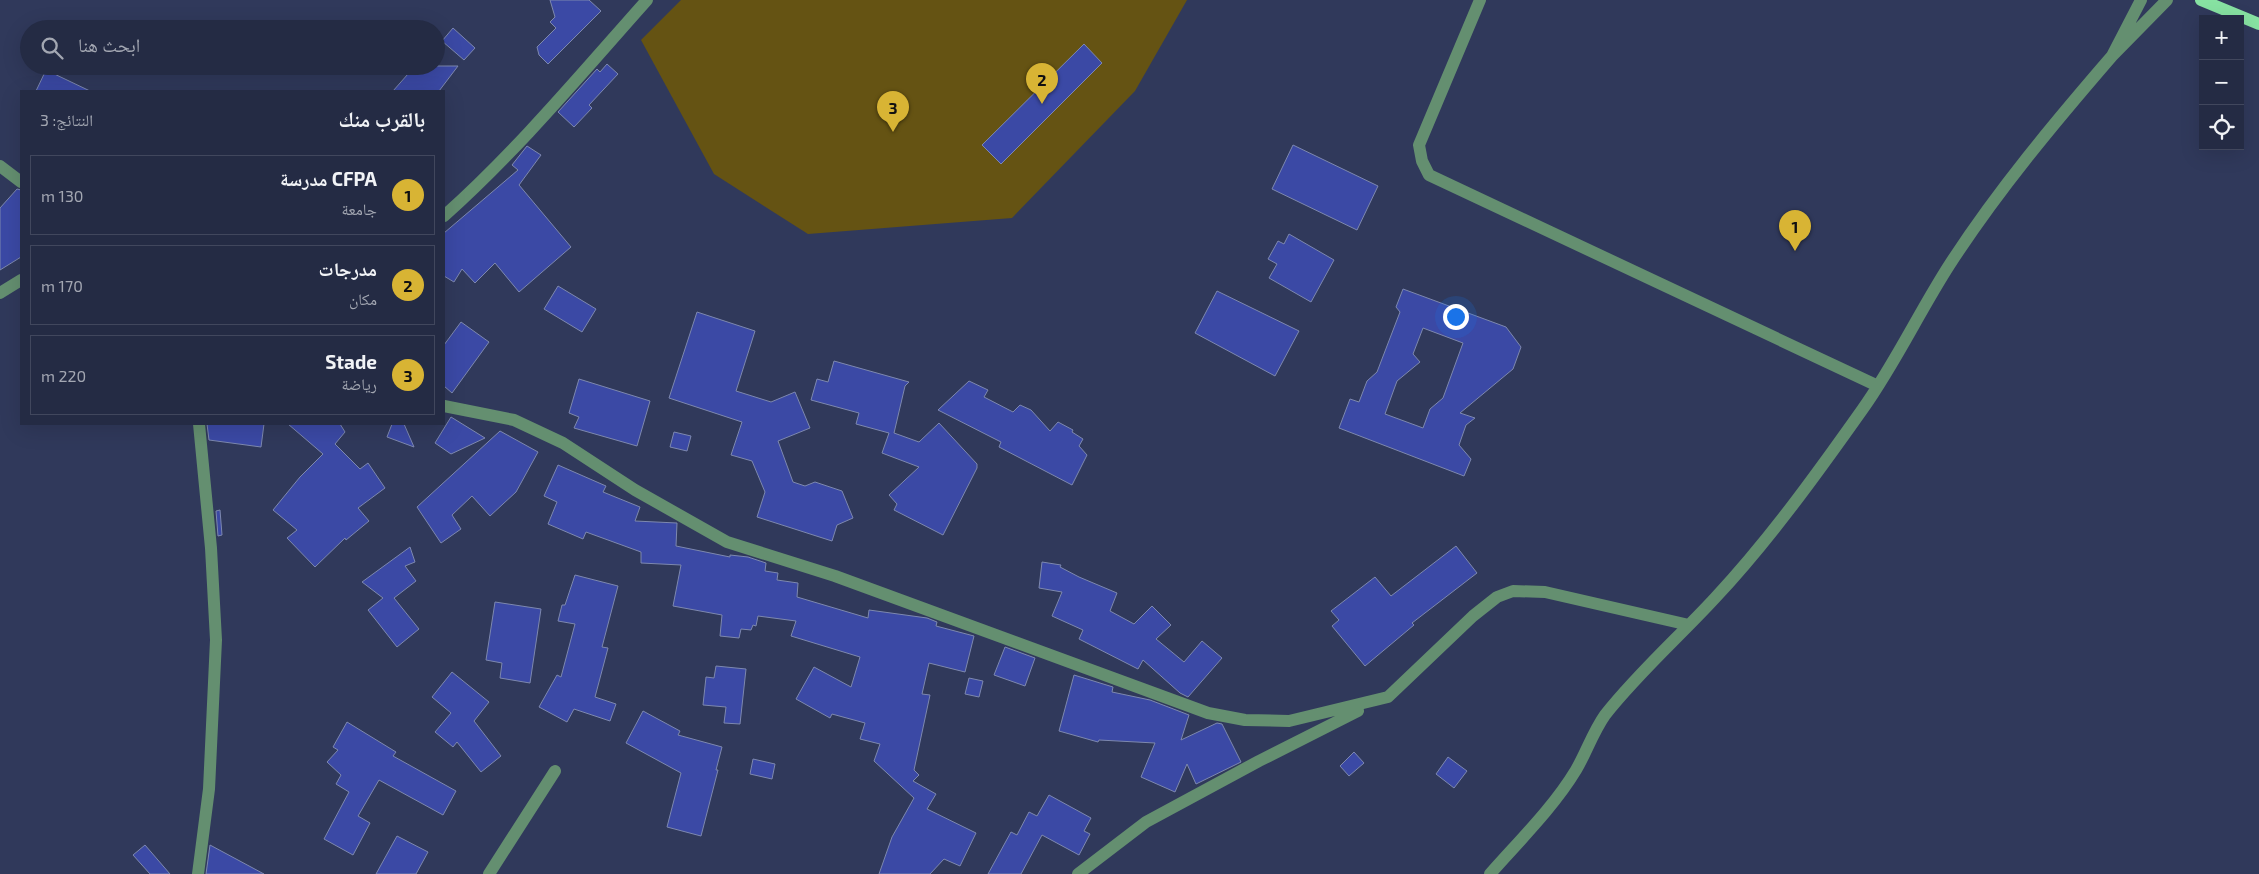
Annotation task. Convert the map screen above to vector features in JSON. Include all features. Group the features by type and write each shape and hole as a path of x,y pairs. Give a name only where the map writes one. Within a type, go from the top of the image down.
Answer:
{"main road":[{"path":"2201,0 2259,24"}],"street":[{"path":"445,215 467,196 556,102 647,0"},
{"path":"1480,0 1419,145 1422,161 1430,175 1878,386"},
{"path":"2112,56 2140,0"},
{"path":"1490,874 1559,794 1576,771 1603,718 1716,597 1782,519 1878,386 1951,262 2060,114 2112,56 2167,0"},
{"path":"0,166 20,181"},
{"path":"0,293 20,281"},
{"path":"445,406 514,420 563,442 634,490 727,542 844,580 1208,713 1245,720 1289,721 1388,696"},
{"path":"198,874 209,789 216,640 211,548 199,425"},
{"path":"1078,874 1146,822 1259,761 1388,696 1497,596 1513,591 1545,592 1689,624"},
{"path":"488,874 554,770"}],"shaded area":[{"path":"681,0 1187,0 1135,91 1012,218 808,234 714,174 641,40"}],"building":[{"path":"550,0 589,0 601,11 548,64 539,55 537,47 556,28 550,22 555,17"},
{"path":"453,28 475,48 464,60 445,44 445,37"},
{"path":"1084,44 1102,63 1001,164 982,145"},
{"path":"607,64 618,74 589,105 592,108 574,127 558,112 597,69 600,72"},
{"path":"445,66 458,66 440,90 394,90 407,75 445,75"},
{"path":"44,75 56,75 88,90 36,90"},
{"path":"1293,145 1378,186 1357,230 1272,189"},
{"path":"527,146 541,155 519,185 571,247 519,292 495,263 475,283 462,269 454,282 445,277 445,232 518,170 512,165"},
{"path":"17,189 20,190 20,258 0,270 0,208"},
{"path":"1289,234 1334,260 1311,302 1269,278 1277,264 1268,259 1278,241 1284,244"},
{"path":"558,286 596,309 582,332 544,309"},
{"path":"1403,289 1506,327 1521,347 1513,369 1460,413 1475,418 1466,425 1459,445 1471,459 1464,476 1339,428 1350,399 1359,402 1367,381 1377,372 1400,312 1396,307","holes":["1423,328 1463,343 1443,398 1430,409 1423,428 1385,414 1397,381 1420,362 1413,354"]},
{"path":"1217,291 1299,331 1275,376 1195,333"},
{"path":"697,312 755,331 736,391 771,402 795,392 810,428 778,441 793,482 805,486 815,482 842,491 853,518 837,525 832,541 757,517 765,492 752,461 731,455 742,422 669,398"},
{"path":"461,322 489,342 452,393 445,387 445,344"},
{"path":"834,361 909,382 905,386 894,433 919,442 939,423 977,464 977,468 943,535 894,510 897,504 889,495 919,467 882,453 889,433 856,424 859,413 811,400 817,379 828,382"},
{"path":"579,379 650,401 637,446 574,428 579,417 569,413"},
{"path":"969,381 988,390 984,397 1013,412 1020,405 1031,410 1050,431 1058,422 1073,430 1072,432 1083,439 1079,446 1087,455 1072,485 999,447 1001,442 938,410"},
{"path":"451,417 485,438 451,454 435,443"},
{"path":"207,425 264,425 261,447 209,440"},
{"path":"289,425 341,425 345,432 335,444 360,469 368,463 385,488 358,508 369,521 346,540 345,538 315,567 287,538 297,530 273,510 300,477 323,454"},
{"path":"392,425 404,425 414,447 387,437"},
{"path":"500,431 538,452 516,492 490,516 472,496 452,515 461,529 441,543 417,507"},
{"path":"674,432 691,436 687,451 670,447"},
{"path":"558,465 606,486 603,492 640,507 635,521 677,523 676,546 730,557 730,555 748,557 766,563 765,571 778,573 777,580 798,583 797,597 868,618 869,610 927,618 937,622 936,626 974,636 965,672 929,663 922,694 930,695 914,770 919,775 913,781 936,794 927,809 976,833 960,866 944,859 930,874 879,874 892,837 914,798 874,761 880,744 860,739 865,723 832,714 830,718 796,699 814,667 851,687 860,657 791,636 796,621 758,616 756,626 753,625 751,630 741,629 739,638 720,636 722,615 673,606 681,565 641,563 641,552 586,532 583,539 548,524 557,502 544,496"},
{"path":"220,510 222,535 218,536 216,511"},
{"path":"1456,546 1477,573 1412,623 1414,625 1365,666 1332,626 1339,620 1331,611 1375,577 1391,596"},
{"path":"410,547 415,562 405,566 416,581 394,598 419,629 397,647 368,610 383,598 362,582"},
{"path":"1042,562 1061,565 1060,567 1079,577 1117,593 1110,611 1134,624 1152,606 1171,625 1156,639 1184,662 1202,641 1222,658 1188,697 1180,693 1143,660 1138,669 1079,639 1083,630 1052,616 1062,592 1039,588"},
{"path":"575,575 618,586 602,647 608,648 595,697 616,704 610,721 574,709 567,722 539,707 557,675 561,677 575,624 558,621 562,605 565,605"},
{"path":"495,602 541,609 530,683 500,678 502,663 486,660"},
{"path":"1005,647 1035,658 1025,686 994,675"},
{"path":"716,666 746,669 740,724 724,723 726,707 703,705 706,677 714,678"},
{"path":"452,672 489,702 474,721 501,756 481,772 457,742 453,747 435,732 451,713 432,697"},
{"path":"1074,675 1113,687 1112,692 1150,700 1189,715 1181,740 1217,723 1222,724 1241,762 1196,784 1187,764 1175,792 1141,777 1155,743 1099,740 1098,742 1059,731"},
{"path":"969,678 983,681 979,697 965,694"},
{"path":"643,711 680,731 678,735 722,747 701,836 667,827 681,773 626,743"},
{"path":"347,722 396,752 393,756 456,791 443,815 379,780 358,816 370,823 353,855 324,839 349,792 336,784 341,775 327,762 338,750 333,747"},
{"path":"1354,752 1364,763 1349,776 1340,766"},
{"path":"1448,757 1467,771 1454,788 1436,774"},
{"path":"753,759 775,764 772,779 750,774"},
{"path":"1049,795 1091,818 1084,831 1090,834 1079,855 1042,835 1021,874 988,874 1011,832 1017,835 1029,812 1037,816"},
{"path":"397,836 428,852 416,874 376,874"},
{"path":"145,845 170,874 150,874 133,855"},
{"path":"210,845 264,874 206,874"}],"place":[{"name":"مدرجات","path":"1042,104"},
{"name":"Stade","path":"893,132"},
{"name":"CFPA مدرسة","path":"1795,251"}]}
